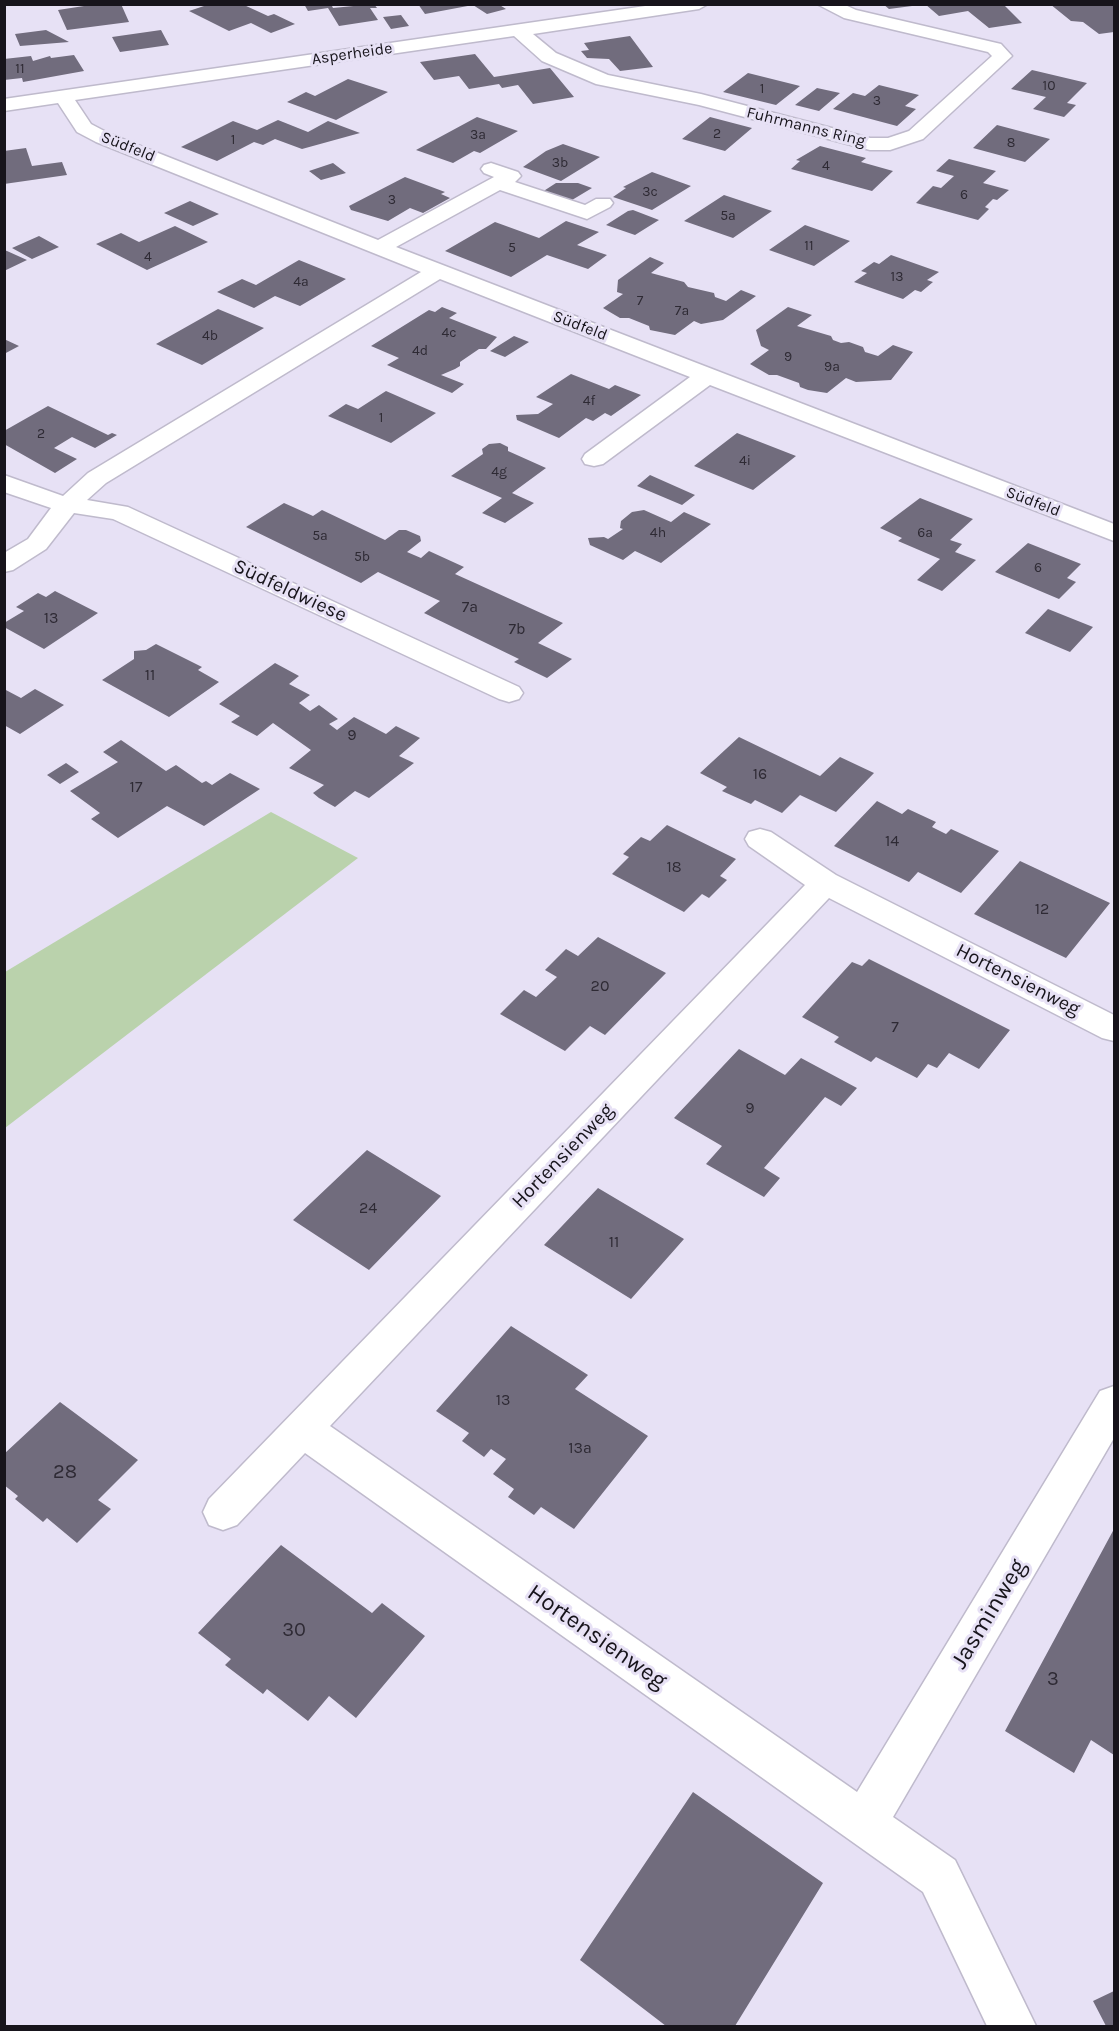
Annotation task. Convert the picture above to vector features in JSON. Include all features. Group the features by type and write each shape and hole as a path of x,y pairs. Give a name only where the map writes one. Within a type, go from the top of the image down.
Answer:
{"street":[{"name":"Asperheide","path":"4,105 699,4"},
{"name":"Fuhrmanns Ring","path":"519,31 549,57 603,80 700,100 870,144 890,144 916,135 1003,56 994,48 850,14 826,4"},
{"name":"Südfeld","path":"63,96 84,128 103,138 438,271 1114,533"},
{"path":"380,247 494,176 587,213 603,203"},
{"path":"4,564 37,544 67,505 97,478 438,271"},
{"path":"594,459 708,375"},
{"name":"Südfeldwiese","path":"4,482 27,494 67,505 119,512 509,693"},
{"name":"Hortensienweg","path":"760,839 825,883 1114,1029"},
{"name":"Hortensienweg","path":"223,1512 825,883"},
{"name":"Jasminweg","path":"863,1826 1114,1403"},
{"name":"Hortensienweg","path":"302,1429 863,1826 939,1876 1012,2026"}],"green space":[{"path":"271,812 358,858 5,1128 5,972"}],"building":[{"path":"97,4 121,4 129,22 67,30 58,10"},
{"path":"304,4 331,4 333,8 374,4 377,8 370,8 378,20 339,26 328,8 308,11"},
{"path":"418,4 498,4 506,9 487,14 473,5 425,14"},
{"path":"883,4 912,4 912,6 889,9"},
{"path":"925,4 1003,4 1022,23 989,28 968,11 939,16"},
{"path":"1050,4 1114,4 1114,32 1099,34 1083,22 1071,21"},
{"path":"207,5 244,5 268,16 274,14 295,24 271,33 251,23 229,31 189,11"},
{"path":"401,15 409,26 391,29 383,17"},
{"path":"46,30 69,42 20,46 15,34"},
{"path":"161,30 169,45 120,52 112,37"},
{"path":"630,36 653,67 620,71 609,59 587,58 581,51 589,50 584,43"},
{"path":"475,54 494,77 550,68 574,97 533,104 518,85 502,88 499,84 469,89 459,76 434,80 420,62"},
{"path":"74,55 84,71 23,82 22,78 4,80 4,59 31,56 33,61 50,56 51,58"},
{"path":"1032,70 1087,83 1067,103 1076,105 1064,117 1033,109 1046,97 1011,89"},
{"path":"748,73 800,86 776,105 723,92"},
{"path":"348,79 388,92 336,120 287,102 306,92 315,96"},
{"path":"879,85 919,95 905,106 916,109 897,126 833,109 853,93 865,96"},
{"path":"817,88 840,93 819,111 795,105"},
{"path":"477,117 518,131 480,153 474,151 453,163 416,150"},
{"path":"710,117 752,128 725,151 682,139"},
{"path":"278,120 308,132 328,121 360,133 302,149 275,139 263,145 254,142 217,161 181,147 233,121 257,130"},
{"path":"997,125 1050,139 1025,162 973,148"},
{"path":"563,144 600,157 561,181 523,167 546,151"},
{"path":"820,146 866,158 861,162 893,171 872,191 791,169 800,161 796,160"},
{"path":"26,148 32,166 62,162 67,175 4,184 4,151"},
{"path":"949,159 996,171 983,183 1009,190 997,200 993,199 985,207 989,209 978,220 916,203 933,186 941,188 954,176 936,171"},
{"path":"333,163 346,173 321,180 309,171"},
{"path":"652,172 691,186 652,210 613,197 626,188 623,187"},
{"path":"405,177 445,192 441,194 450,198 423,213 410,208 388,221 351,210 349,206"},
{"path":"556,183 578,183 592,188 567,203 539,194"},
{"path":"724,195 772,211 733,238 684,221"},
{"path":"190,201 219,214 193,226 164,213"},
{"path":"633,210 659,220 635,235 606,225 628,211"},
{"path":"566,221 599,232 577,245 607,255 588,269 547,255 511,277 445,251 495,222 539,238"},
{"path":"805,225 850,241 814,266 769,250"},
{"path":"175,226 208,242 147,270 96,244 121,233 139,242"},
{"path":"39,236 59,247 32,259 12,248"},
{"path":"4,250 7,251 27,260 4,271"},
{"path":"891,255 939,272 927,280 933,282 921,292 915,290 903,299 854,282 867,273 861,271 874,262 879,264"},
{"path":"650,257 664,263 651,273 684,282 688,287 714,293 715,297 726,301 741,290 756,296 723,320 701,324 694,321 675,335 650,330 649,326 629,318 620,318 603,308 623,294 617,292 618,280"},
{"path":"299,260 346,279 300,306 275,296 254,308 217,292 242,279 256,285"},
{"path":"442,307 457,313 449,318 497,337 486,349 479,349 460,362 460,366 441,375 464,384 452,393 387,365 399,358 371,346 429,310 435,312"},
{"path":"788,307 812,315 797,326 831,336 833,340 841,343 849,342 863,347 865,352 878,356 893,345 913,352 891,380 856,382 846,378 827,393 808,390 800,387 799,383 777,375 769,375 750,364 769,350 761,346 756,330"},
{"path":"218,309 264,328 202,365 156,344"},
{"path":"514,336 529,342 505,357 490,351"},
{"path":"4,339 19,346 4,354"},
{"path":"571,374 609,389 615,385 641,395 611,416 605,413 593,421 586,418 559,438 517,420 516,415 538,414 553,404 536,397"},
{"path":"386,391 436,413 391,443 328,416 346,404 358,409"},
{"path":"48,406 108,435 112,433 117,435 95,448 72,437 54,448 77,459 55,473 4,444 4,431"},
{"path":"737,433 796,456 753,490 694,466"},
{"path":"500,443 508,447 508,451 546,468 512,493 534,503 505,523 482,513 502,498 451,476 483,454 482,449 489,444"},
{"path":"650,475 695,495 682,505 637,486"},
{"path":"920,498 973,519 950,540 962,544 955,552 976,560 942,591 917,580 940,559 898,541 902,538 880,528"},
{"path":"284,503 313,516 322,510 385,540 399,530 406,530 420,536 421,541 407,552 421,558 429,551 464,567 455,574 563,623 538,643 572,659 547,678 514,662 519,659 424,613 440,601 378,572 361,583 246,527"},
{"path":"644,510 671,522 684,512 711,524 661,563 635,551 623,560 590,545 588,538 608,539 623,529 620,528 621,521 632,512"},
{"path":"1028,543 1081,564 1067,578 1076,582 1059,599 995,572"},
{"path":"55,591 98,613 44,649 4,627 4,623 24,611 16,607 38,593 46,597"},
{"path":"1048,609 1093,627 1070,652 1025,633"},
{"path":"156,644 202,667 198,670 219,682 169,717 102,680 134,659 134,651 146,650"},
{"path":"275,663 299,676 289,684 310,695 299,703 310,711 319,705 338,719 329,724 337,730 354,717 386,734 396,726 420,738 399,756 414,763 369,798 355,791 335,807 319,798 313,793 324,785 289,768 311,750 273,723 257,736 231,722 240,716 219,704"},
{"path":"4,689 21,698 35,689 64,705 20,734 4,725"},
{"path":"739,737 820,776 840,757 874,773 836,812 800,795 782,813 755,800 751,804 722,791 727,787 700,773"},
{"path":"121,740 166,771 176,765 202,783 206,781 212,785 230,773 260,789 204,826 167,806 118,838 91,819 100,813 70,791 118,762 103,752"},
{"path":"66,763 79,772 60,784 47,775"},
{"path":"877,801 902,814 908,809 936,822 932,827 946,834 951,829 999,851 961,893 918,872 909,882 834,846"},
{"path":"667,825 736,859 720,876 727,880 709,898 702,894 684,912 612,874 629,857 623,854 641,837 650,841"},
{"path":"1020,861 1110,903 1066,958 974,914"},
{"path":"598,937 666,973 605,1035 590,1026 565,1051 500,1014 524,990 536,997 557,977 545,970 566,949 578,956"},
{"path":"869,959 1010,1030 979,1069 949,1053 937,1068 928,1064 917,1078 876,1057 871,1062 834,1042 839,1037 802,1017 852,962 862,966"},
{"path":"739,1049 785,1075 801,1058 857,1088 841,1106 825,1097 764,1168 780,1178 764,1197 706,1164 722,1146 674,1118"},
{"path":"367,1150 441,1196 369,1270 293,1220"},
{"path":"598,1188 684,1239 631,1299 544,1245"},
{"path":"511,1326 588,1375 575,1389 648,1436 574,1529 541,1507 534,1515 508,1497 514,1489 493,1474 506,1459 491,1449 484,1457 462,1441 469,1433 436,1411"},
{"path":"60,1402 138,1460 98,1500 111,1509 77,1543 47,1518 43,1522 15,1499 18,1496 4,1485 4,1454"},
{"path":"1114,1529 1114,1755 1091,1740 1074,1773 1005,1731"},
{"path":"281,1545 372,1613 382,1603 425,1636 356,1718 329,1696 308,1721 267,1689 263,1694 225,1665 231,1659 198,1633"},
{"path":"693,1792 823,1883 735,2026 666,2026 580,1960"},
{"path":"1114,1991 1114,2026 1106,2026 1093,2001"}]}
